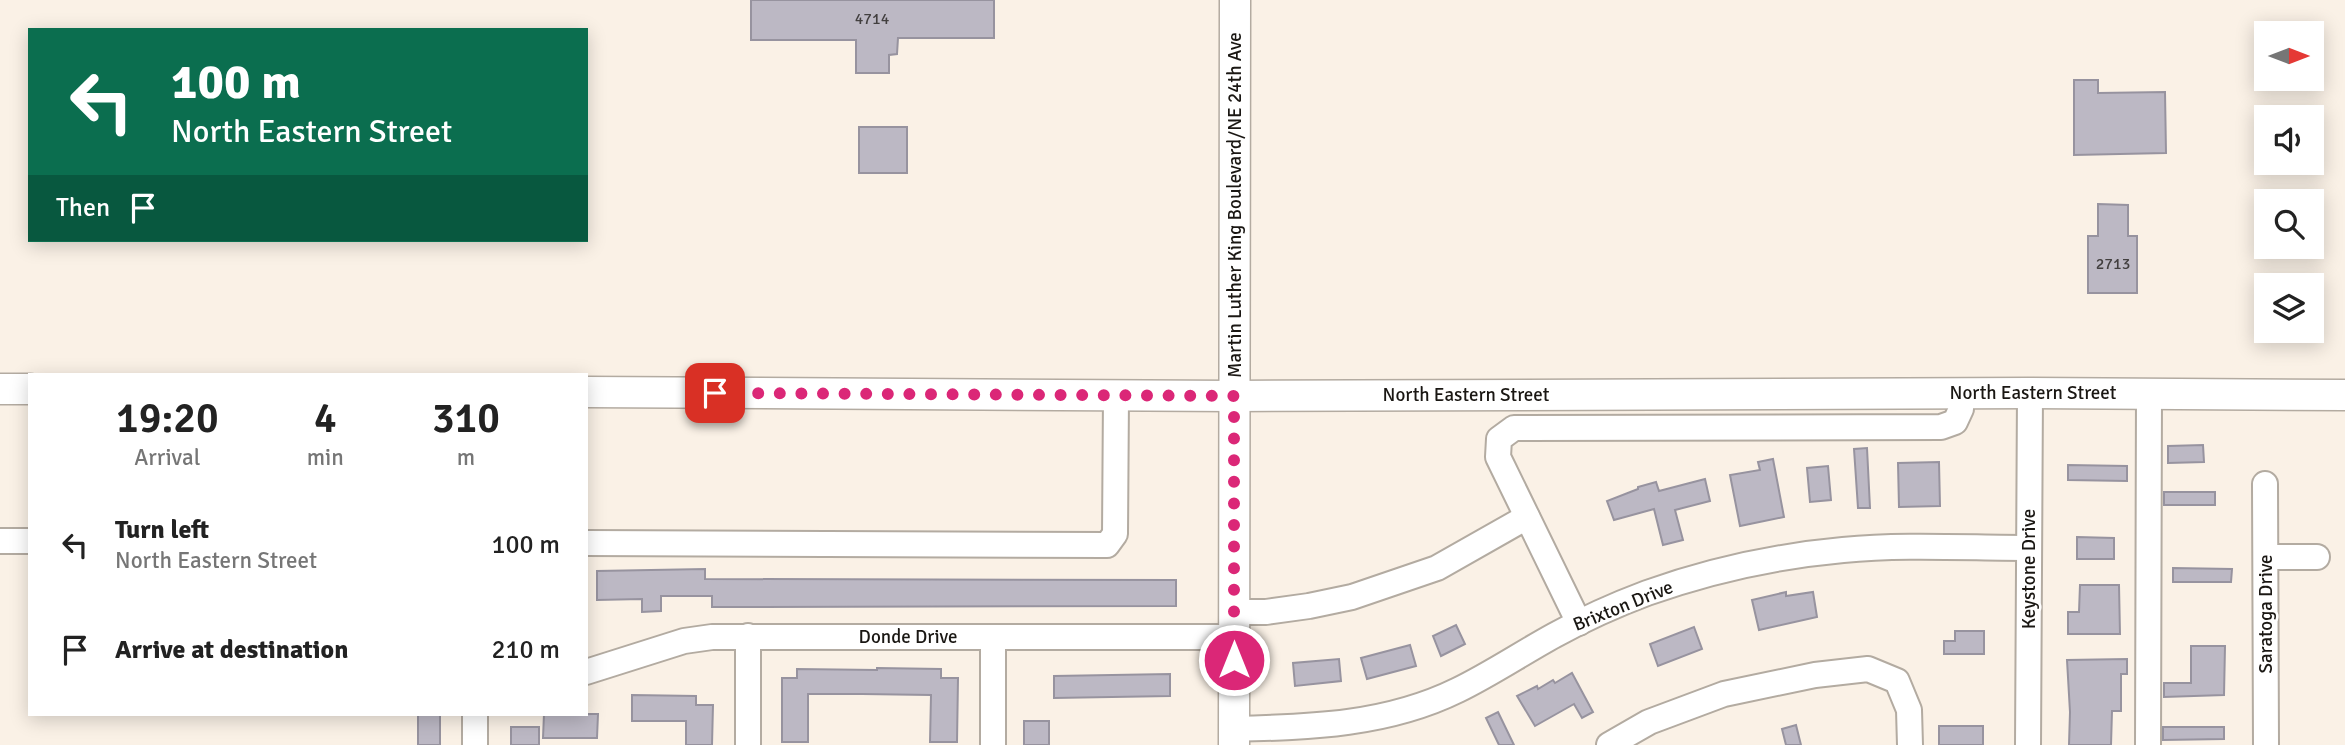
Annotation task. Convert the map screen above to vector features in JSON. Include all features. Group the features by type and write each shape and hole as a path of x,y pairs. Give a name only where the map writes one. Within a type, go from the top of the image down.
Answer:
{"main road":[{"name":"Martin Luther King Boulevard/NE 24th Ave","path":"1234,737 1235,0"},
{"path":"0,389 28,389"},
{"name":"North Eastern Street","path":"588,392 1116,396 1961,393 2345,395"}],"street":[{"path":"1579,623 1498,457 1499,439 1514,428 1941,427 1955,422 1961,410 1961,393"},
{"name":"Keystone Drive","path":"2028,745 2030,393"},
{"path":"2148,745 2149,394"},
{"path":"588,543 1107,545 1115,534 1116,396"},
{"name":"Saratoga Drive","path":"2265,484 2266,745"},
{"name":"Donde Drive","path":"588,671 684,641 748,636 993,637 1234,624 1266,612 1309,607 1352,597 1437,568 1527,517"},
{"path":"0,541 28,541"},
{"name":"Brixton Drive","path":"1234,737 1344,724 1424,704 1475,681 1579,623 1647,593 1749,565 1846,550 2029,548"},
{"path":"2266,557 2317,557"},
{"path":"748,636 748,745"},
{"path":"993,637 993,745"},
{"path":"1609,745 1649,722 1724,694 1815,675 1868,669 1897,681 1909,710 1910,745"},
{"path":"475,716 475,745"}],"building":[{"path":"751,0 994,0 994,38 898,38 897,54 889,55 889,73 856,73 856,40 751,40"},
{"path":"2074,80 2098,80 2098,93 2165,92 2166,153 2074,155"},
{"path":"859,127 907,127 907,173 859,173"},
{"path":"2098,204 2128,205 2128,236 2137,236 2137,293 2088,293 2088,236 2098,236"},
{"path":"2203,445 2204,462 2168,463 2168,446"},
{"path":"1867,448 1870,508 1858,508 1854,449"},
{"path":"1773,459 1784,517 1740,526 1730,475 1760,470 1758,462"},
{"path":"1939,462 1940,506 1899,507 1898,463"},
{"path":"2068,465 2127,466 2127,481 2068,480"},
{"path":"1828,466 1831,500 1810,502 1807,468"},
{"path":"1705,479 1710,501 1675,510 1683,540 1663,545 1654,509 1614,520 1607,501 1656,482 1659,491"},
{"path":"2164,492 2215,492 2215,505 2164,505"},
{"path":"2077,537 2114,538 2114,559 2077,559"},
{"path":"2173,568 2232,569 2231,582 2173,582"},
{"path":"705,569 705,579 1176,580 1176,606 712,607 712,596 661,596 661,611 642,612 642,599 597,600 597,571"},
{"path":"2080,585 2119,585 2120,634 2068,634 2068,612 2079,612"},
{"path":"1786,592 1786,596 1813,592 1817,617 1759,630 1752,600"},
{"path":"1456,625 1465,644 1441,656 1433,636"},
{"path":"1694,627 1702,649 1658,666 1650,644"},
{"path":"1955,631 1984,631 1984,654 1944,654 1944,641 1955,641"},
{"path":"1410,645 1416,666 1367,679 1361,658"},
{"path":"2191,646 2225,646 2224,695 2164,697 2164,683 2191,683"},
{"path":"1339,659 1341,681 1295,686 1293,663"},
{"path":"2127,659 2127,674 2121,674 2121,711 2112,711 2111,745 2069,745 2067,660"},
{"path":"797,669 941,669 941,678 958,678 957,742 930,742 931,695 808,694 808,742 782,742 782,678 797,678"},
{"path":"1572,673 1593,712 1582,718 1574,704 1535,726 1517,696 1537,686 1538,689 1553,680 1555,683"},
{"path":"1170,674 1170,696 1054,698 1054,676"},
{"path":"632,695 696,696 696,705 713,705 712,745 686,745 686,721 632,721"},
{"path":"1498,712 1514,745 1499,745 1486,718"},
{"path":"598,714 597,738 543,738 544,716"},
{"path":"418,716 440,716 440,745 418,745"},
{"path":"1024,721 1049,721 1049,745 1024,745"},
{"path":"1796,725 1801,745 1786,745 1782,729"},
{"path":"1939,726 1983,726 1983,745 1939,745"},
{"path":"511,727 539,727 539,745 511,745"},
{"path":"2163,727 2224,727 2224,739 2163,740"}],"route":[{"path":"715,393 1234,396 1234,660"}]}
